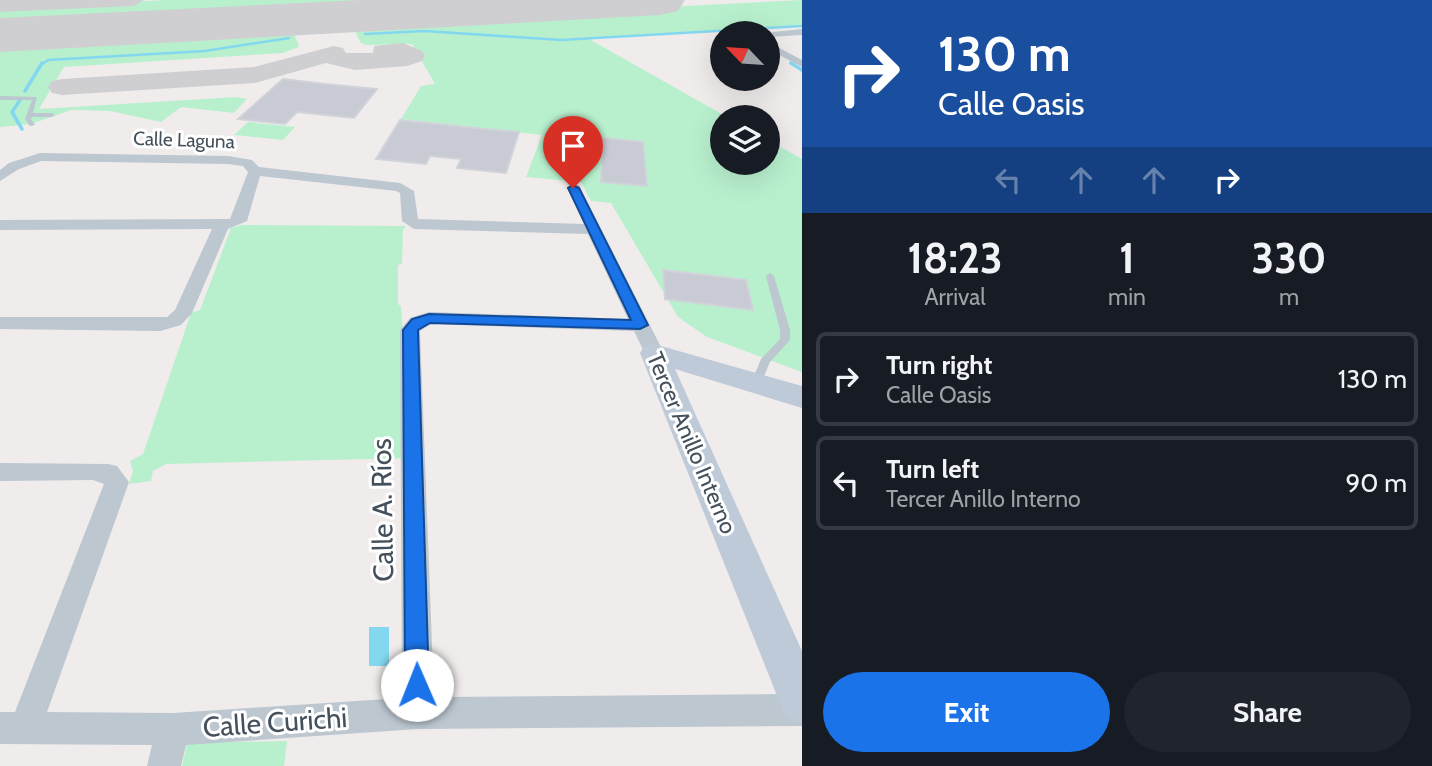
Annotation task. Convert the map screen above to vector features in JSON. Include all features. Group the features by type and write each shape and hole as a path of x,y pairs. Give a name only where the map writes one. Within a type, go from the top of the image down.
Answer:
{"street":[{"path":"780,33 802,32"},
{"path":"780,51 802,64"},
{"name":"Calle Laguna","path":"5,173 40,157 194,158 238,161 252,166 255,172 400,187 408,193 410,221 421,225 593,229"},
{"path":"0,323 160,325 174,321 183,313 255,172"},
{"name":"Tercer Anillo Interno","path":"573,188 647,339 802,702"},
{"path":"0,225 231,223"},
{"name":"Calle A. Ríos","path":"418,713 411,330 417,322 429,318 647,339"},
{"path":"647,339 756,383 802,397"},
{"path":"0,472 93,471 108,473 117,482 12,728"},
{"name":"Calle Curichi","path":"12,728 173,729 418,713 802,710"},
{"path":"164,766 173,729"}],"lane":[{"path":"0,98 35,97 28,119 32,125"},
{"path":"31,115 52,115"},
{"path":"756,383 765,360 785,340 785,330 771,276"}],"green space":[{"path":"166,0 535,0 0,29 0,8"},
{"path":"802,0 802,26 780,27 780,21 710,21 710,32 589,39 710,107 710,175 780,175 780,147 802,159 802,372 707,337 678,317 611,203 591,201 581,182 526,177 542,135 401,119 421,86 435,84 412,44 365,45 360,42 353,26 368,22"},
{"path":"277,27 293,30 299,47 283,53 64,67 39,109 236,97 247,99 234,113 181,107 161,122 110,111 71,110 31,124 0,127 0,42"},
{"path":"248,122 295,127 283,140 234,135"},
{"path":"242,225 406,226 403,230 402,264 398,265 398,304 401,306 411,458 166,464 153,471 151,481 129,484 133,471 130,461 143,454 191,313 200,310 231,228"},
{"path":"287,741 284,766 182,766 187,743"}],"water":[{"path":"369,627 389,627 389,666 369,666"}],"building":[{"path":"283,79 377,89 354,118 297,112 285,124 238,119"},
{"path":"400,120 519,132 506,173 457,168 461,159 430,156 426,164 376,159"},
{"path":"603,138 643,142 647,186 601,182"},
{"path":"663,270 746,280 753,310 665,299"}],"waterway":[{"path":"365,34 425,31 561,40 802,26"},
{"path":"41,65 48,60 205,51 289,38"},
{"path":"25,91 42,63"},
{"path":"794,65 791,63 802,70"},
{"path":"20,100 12,112 22,129"}],"taxiway":[{"path":"0,6 134,0"},
{"path":"598,0 603,3"},
{"path":"336,59 355,62 407,59 413,56 403,50 383,51"},
{"path":"62,87 255,75 334,53"}],"runway":[{"path":"0,35 660,0"}],"route":[{"path":"417,685 411,330 417,322 429,318 640,325 573,188"}]}
